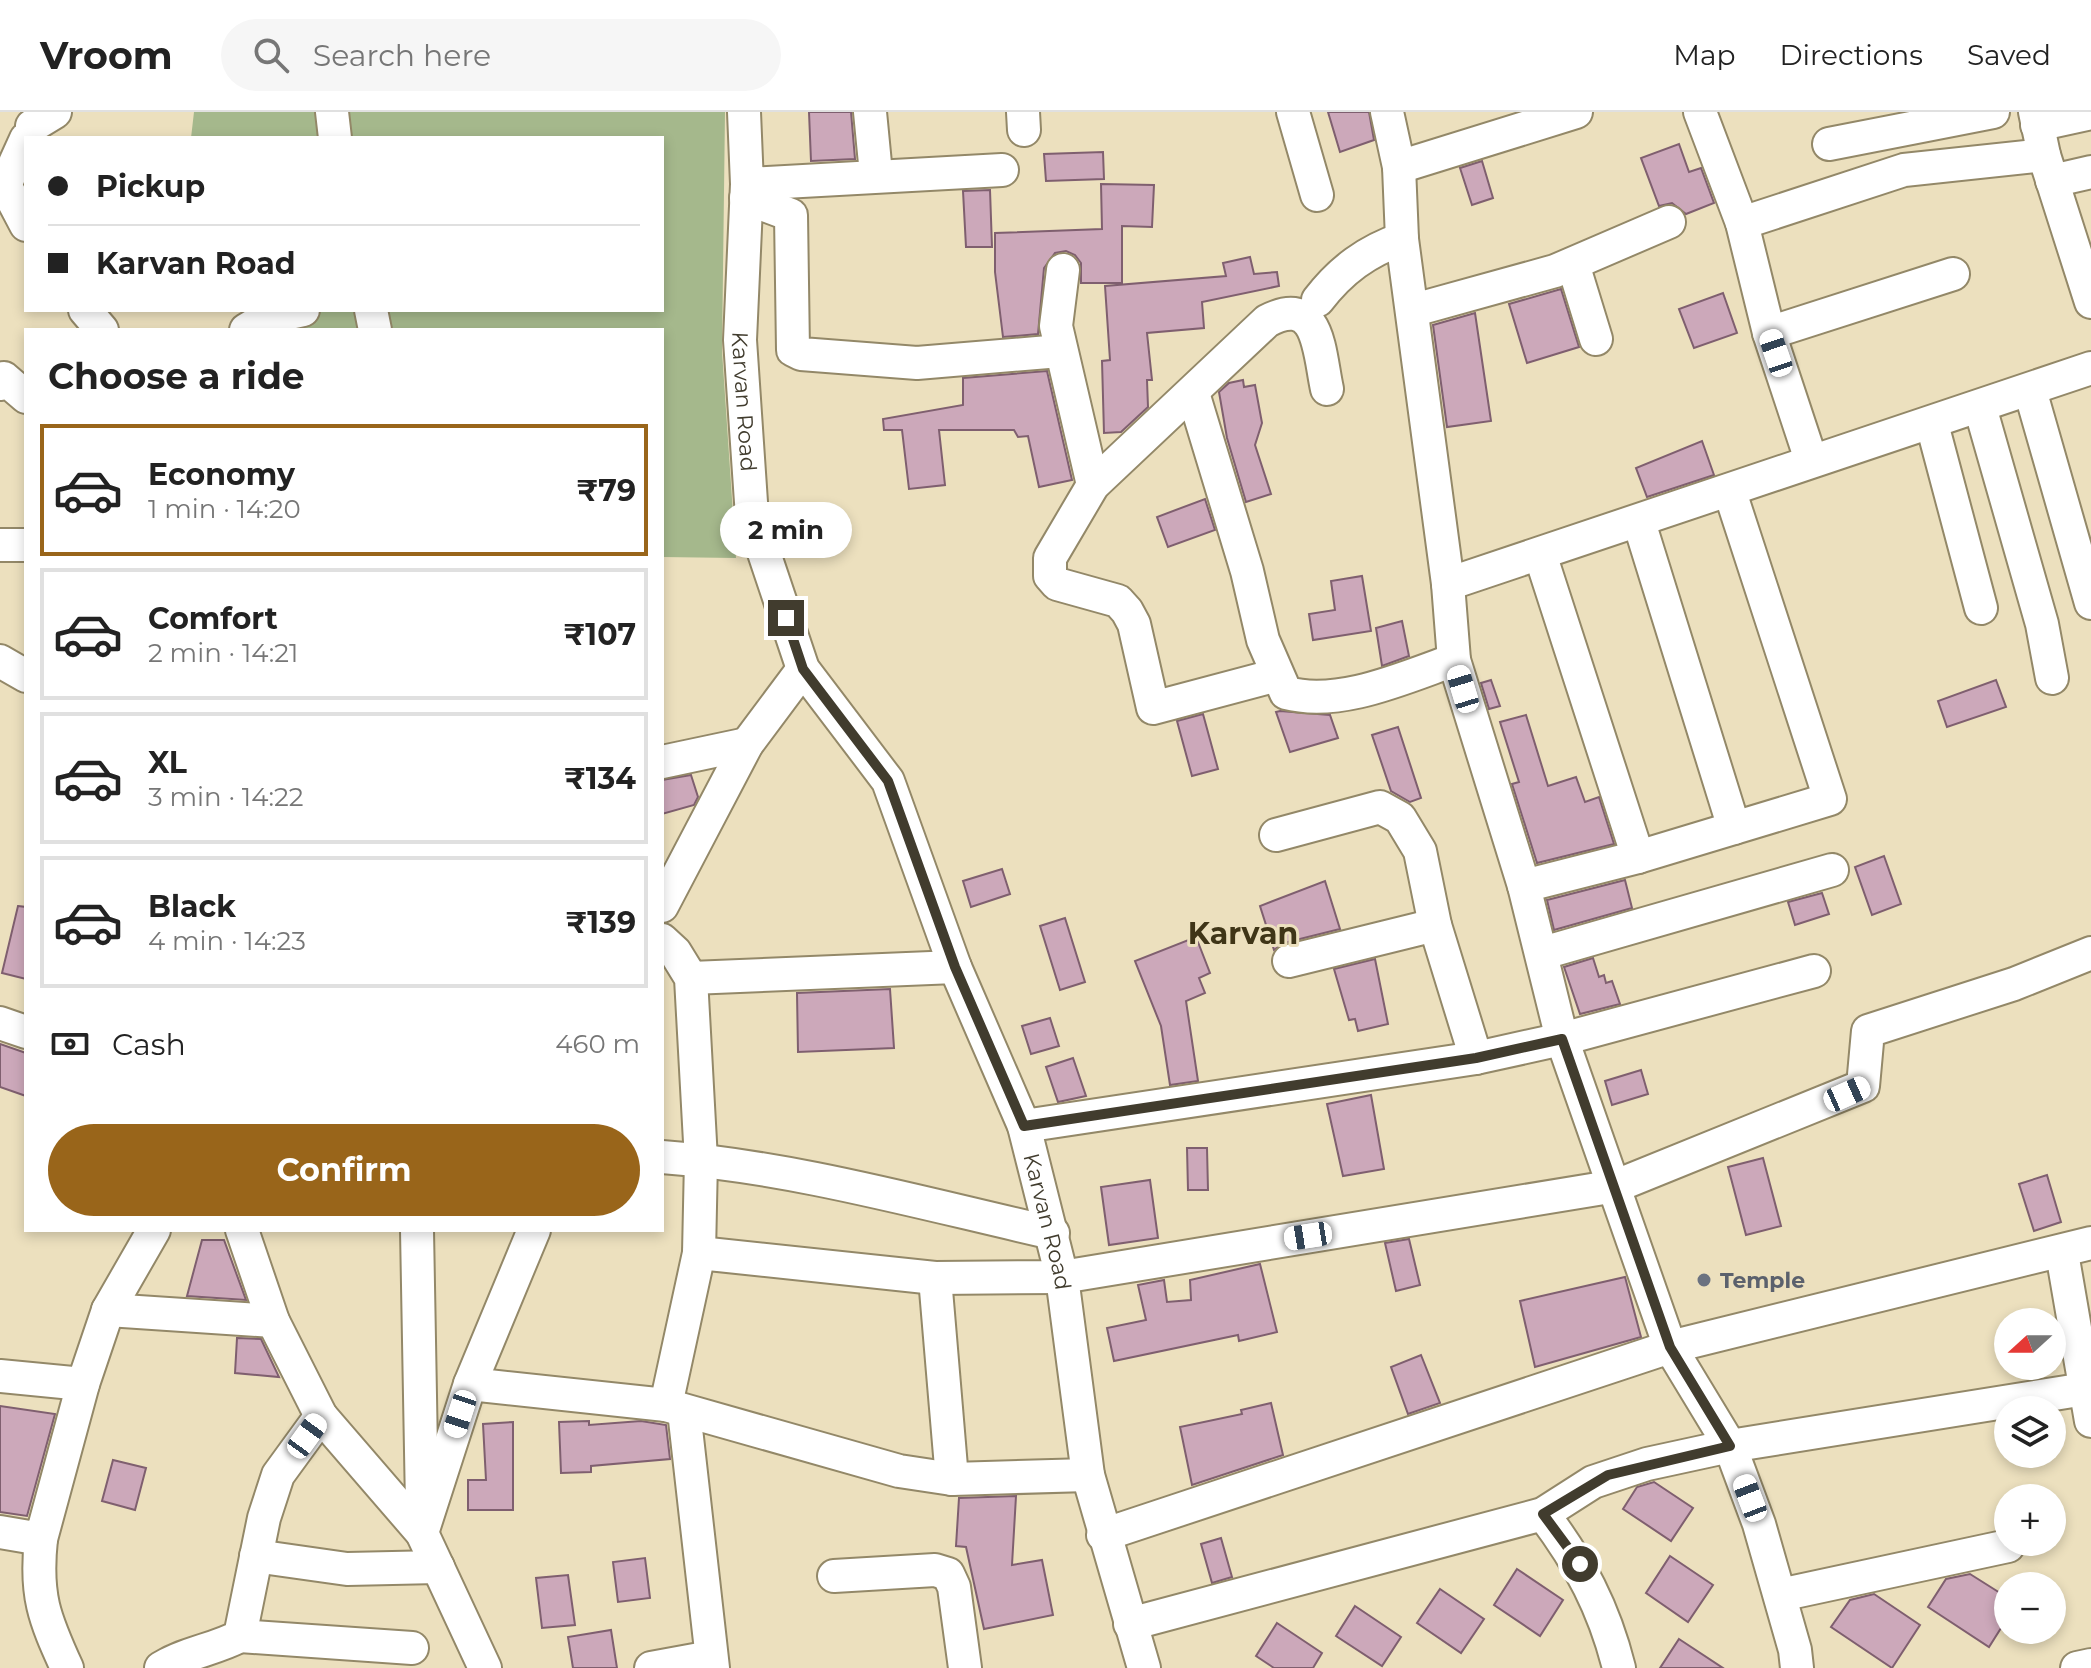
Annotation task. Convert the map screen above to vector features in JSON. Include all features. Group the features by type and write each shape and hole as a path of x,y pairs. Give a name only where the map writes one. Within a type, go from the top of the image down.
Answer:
{"street":[{"path":"332,112 335,136"},
{"name":"Karvan Road","path":"744,112 747,191 740,340 752,517 803,669 888,781 955,967 1024,1126 1062,1277 1088,1475 1144,1668"},
{"path":"870,112 876,174"},
{"path":"1293,112 1317,195"},
{"path":"1387,112 1399,167 1402,239 1414,310 1448,584 1454,660 1524,886 1562,1039 1670,1347 1730,1446 1780,1595 1797,1668"},
{"path":"1399,167 1522,120 1576,112"},
{"path":"1700,112 1742,223 1769,333 1811,460"},
{"path":"1829,144 1993,112"},
{"path":"1742,223 1904,170 2042,143 2091,113"},
{"path":"2042,143 2091,172"},
{"path":"2042,143 2091,302"},
{"path":"24,146 2,188 24,222"},
{"path":"747,191 876,174 1002,170"},
{"path":"747,191 791,215 793,350 801,354 917,363 1060,351"},
{"path":"1414,310 1573,264 1669,222"},
{"path":"1318,300 1335,277 1365,255 1402,239"},
{"path":"1573,264 1596,339"},
{"path":"1063,270 1056,326 1093,485"},
{"path":"1769,333 1953,274"},
{"path":"1277,675 1153,708 1134,624 1127,611 1118,601 1067,589 1050,576 1050,558 1093,485 1267,321 1285,311 1300,313 1313,325 1327,389"},
{"path":"87,312 100,328"},
{"path":"249,328 266,318 294,312"},
{"path":"1448,584 1730,492 1811,460 1932,424 2091,368"},
{"path":"2030,390 2091,603"},
{"path":"1193,393 1247,571 1263,640 1286,693 1304,698 1354,692 1454,660"},
{"path":"1980,407 2042,624 2052,678"},
{"path":"1932,424 1981,608"},
{"path":"1524,886 1638,857 1830,799 1730,492"},
{"path":"1639,522 1734,828"},
{"path":"0,545 24,545"},
{"path":"1540,554 1638,857"},
{"path":"0,661 24,675"},
{"path":"665,895 747,744 803,669"},
{"path":"664,762 747,744"},
{"path":"1276,835 1380,807 1400,818 1420,851 1435,925 1476,1058"},
{"path":"1543,953 1832,870"},
{"path":"1289,961 1435,925"},
{"path":"651,1668 712,1663 675,1408 699,1253 701,1160 691,978 675,952 664,942"},
{"path":"699,1253 935,1278 1062,1277 1616,1186 1863,1086 1868,1031 2014,984 2091,953"},
{"path":"691,978 955,967"},
{"path":"1024,1126 1476,1058 1562,1039 1814,971"},
{"path":"0,1023 24,1031"},
{"path":"664,1157 701,1160 839,1184 1053,1233"},
{"path":"67,1668 47,1624 37,1580 41,1539 83,1384 108,1310 153,1232"},
{"path":"243,1232 273,1321 321,1416 422,1533 485,1668"},
{"path":"417,1232 422,1533"},
{"path":"422,1533 470,1384 533,1232"},
{"path":"1103,1535 1670,1347 2077,1248 2085,1389 2091,1421"},
{"path":"935,1278 952,1479"},
{"path":"108,1310 273,1321"},
{"path":"0,1376 83,1384"},
{"path":"470,1384 675,1408 899,1471 952,1479 1088,1475"},
{"path":"1130,1624 1543,1514 1608,1475 1730,1446 2085,1389"},
{"path":"240,1636 264,1518 278,1475 321,1416"},
{"path":"1543,1514 1580,1564 1613,1643 1619,1668"},
{"path":"0,1532 41,1539"},
{"path":"1780,1595 1994,1549"},
{"path":"256,1556 347,1569 438,1567"},
{"path":"834,1576 935,1570 948,1574 954,1587 965,1668"},
{"path":"161,1668 181,1656 216,1649 240,1636 412,1648"},
{"path":"2077,1668 2091,1665"}],"green space":[{"path":"194,112 725,112 722,351 736,558 664,557 664,328 251,328 252,312 664,312 664,136 191,136"}],"building":[{"path":"809,112 851,112 855,159 811,161"},
{"path":"1328,112 1369,112 1374,140 1340,152"},
{"path":"1679,144 1689,172 1701,168 1714,203 1686,214 1672,203 1659,206 1641,158"},
{"path":"1103,152 1104,179 1046,181 1044,154"},
{"path":"1482,161 1493,198 1472,205 1460,168"},
{"path":"1101,184 1154,185 1152,227 1122,226 1122,283 1081,283 1081,263 1075,255 1066,251 1055,253 1044,268 1038,334 1003,337 995,272 995,233 1102,229"},
{"path":"990,190 992,247 966,247 963,191"},
{"path":"1250,257 1254,274 1277,272 1279,286 1202,302 1204,328 1147,333 1152,380 1147,380 1148,407 1121,432 1104,433 1102,361 1110,360 1105,286 1226,276 1223,263"},
{"path":"1561,289 1579,347 1527,363 1509,304"},
{"path":"1723,293 1737,333 1694,348 1679,309"},
{"path":"1475,313 1491,421 1447,427 1433,325"},
{"path":"1047,371 1072,480 1039,487 1028,436 1018,437 1014,430 939,430 945,485 909,489 902,430 884,430 883,419 963,405 963,378"},
{"path":"1243,380 1244,387 1255,385 1262,423 1255,445 1271,494 1246,502 1227,438 1219,392 1229,383"},
{"path":"1702,441 1714,475 1647,497 1636,468"},
{"path":"1205,499 1215,530 1168,547 1157,517"},
{"path":"1362,576 1371,631 1313,640 1309,614 1335,610 1331,581"},
{"path":"1402,621 1409,656 1382,666 1376,628"},
{"path":"1491,680 1500,706 1489,709 1481,683"},
{"path":"1996,680 2006,707 1947,727 1938,701"},
{"path":"1276,712 1330,715 1338,738 1290,752"},
{"path":"1203,714 1218,769 1192,776 1177,721"},
{"path":"1526,715 1548,786 1576,777 1585,802 1599,797 1614,844 1537,863 1512,784 1519,782 1500,722"},
{"path":"1398,727 1421,798 1410,802 1391,791 1372,735"},
{"path":"691,775 698,797 694,805 664,813 664,780"},
{"path":"1884,856 1901,904 1872,915 1855,867"},
{"path":"1002,869 1010,894 971,907 963,881"},
{"path":"1625,880 1632,908 1554,930 1547,900"},
{"path":"1325,881 1340,929 1284,943 1274,950 1260,906"},
{"path":"1822,893 1829,914 1795,925 1788,902"},
{"path":"18,906 24,907 24,978 2,973"},
{"path":"1065,918 1085,982 1060,990 1040,926"},
{"path":"1196,937 1210,973 1199,978 1205,993 1186,1001 1198,1081 1170,1085 1161,1026 1135,961"},
{"path":"1593,958 1599,977 1604,975 1606,983 1612,981 1620,1004 1580,1014 1564,967"},
{"path":"1375,959 1388,1024 1358,1031 1355,1019 1349,1020 1334,969"},
{"path":"890,989 894,1048 798,1052 797,993"},
{"path":"1050,1018 1059,1046 1031,1054 1022,1026"},
{"path":"0,1044 24,1052 24,1095 0,1087"},
{"path":"1073,1058 1086,1096 1058,1102 1046,1067"},
{"path":"1641,1070 1648,1094 1612,1105 1605,1081"},
{"path":"1371,1095 1384,1169 1343,1176 1327,1104"},
{"path":"1187,1148 1207,1148 1208,1190 1188,1190"},
{"path":"1763,1158 1781,1226 1746,1235 1728,1167"},
{"path":"2047,1175 2061,1222 2034,1231 2019,1184"},
{"path":"1150,1180 1158,1238 1109,1245 1101,1187"},
{"path":"1409,1239 1420,1285 1396,1291 1385,1243"},
{"path":"202,1240 224,1240 246,1300 187,1296"},
{"path":"1260,1264 1277,1332 1239,1341 1238,1335 1114,1361 1107,1328 1146,1320 1138,1285 1164,1280 1167,1302 1191,1300 1190,1280"},
{"path":"1625,1277 1641,1337 1535,1367 1520,1301"},
{"path":"237,1338 261,1339 279,1377 235,1373"},
{"path":"1421,1355 1440,1403 1408,1414 1391,1367"},
{"path":"1271,1403 1283,1455 1192,1485 1180,1427 1242,1414 1241,1410"},
{"path":"0,1406 55,1414 27,1516 0,1512"},
{"path":"589,1421 589,1425 641,1421 666,1425 670,1459 591,1466 591,1472 561,1473 559,1422"},
{"path":"513,1422 513,1510 468,1510 468,1480 486,1480 483,1424"},
{"path":"113,1460 146,1468 135,1510 102,1501"},
{"path":"1654,1482 1693,1508 1671,1541 1623,1509 1637,1487"},
{"path":"1016,1496 1012,1565 1042,1560 1053,1615 984,1629 966,1547 956,1546 959,1498"},
{"path":"1221,1538 1232,1577 1212,1583 1201,1544"},
{"path":"1670,1556 1713,1585 1688,1622 1646,1593"},
{"path":"645,1558 650,1598 618,1602 613,1562"},
{"path":"1517,1569 1563,1600 1540,1636 1494,1605"},
{"path":"1970,1574 1994,1589 1994,1639 1989,1647 1928,1607 1946,1579"},
{"path":"568,1575 575,1625 542,1628 536,1578"},
{"path":"1440,1589 1484,1619 1461,1653 1417,1623"},
{"path":"1874,1594 1920,1625 1892,1668 1831,1627 1850,1600"},
{"path":"1355,1606 1401,1637 1382,1666 1336,1636"},
{"path":"1277,1623 1322,1653 1313,1668 1274,1668 1256,1656"},
{"path":"611,1630 617,1668 573,1668 568,1637"},
{"path":"1679,1639 1723,1668 1660,1668"}],"place":[{"name":"Temple","path":"1704,1280"}],"district":[{"name":"Karvan","path":"1243,934"}],"route":[{"path":"786,618 803,669 888,781 955,967 1024,1126 1476,1058 1562,1039 1670,1347 1730,1446 1608,1475 1543,1514 1580,1564"}]}
